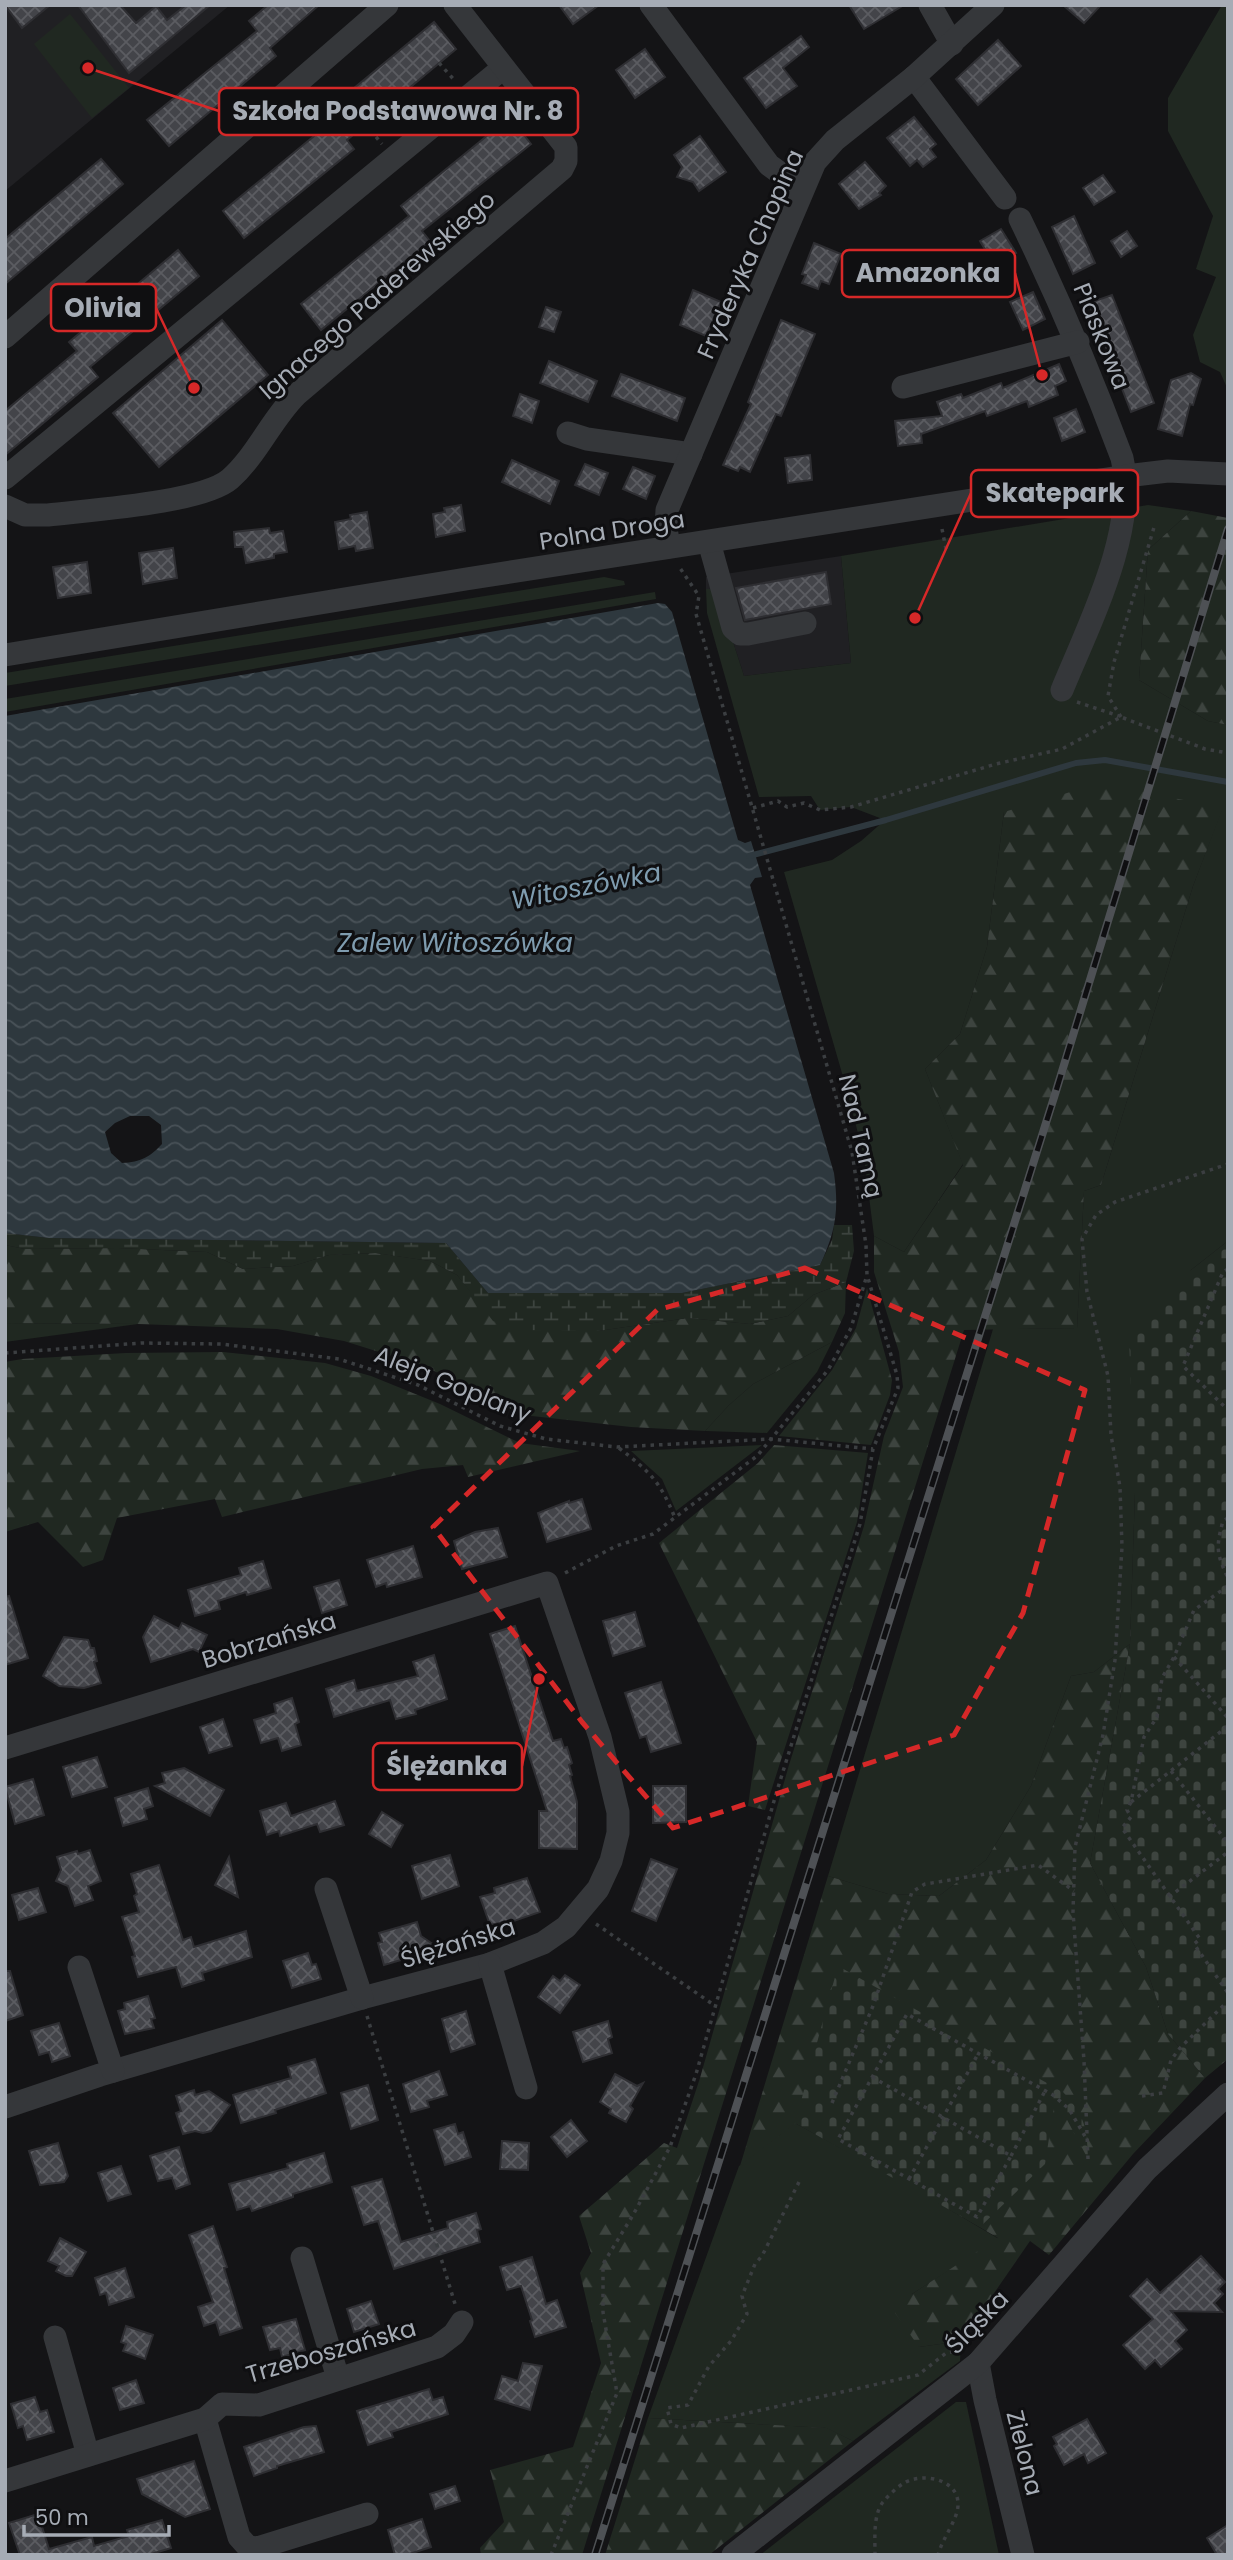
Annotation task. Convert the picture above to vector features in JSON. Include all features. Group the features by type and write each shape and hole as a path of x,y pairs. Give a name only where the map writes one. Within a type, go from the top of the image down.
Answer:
{"street":[{"path":"5,337 387,5"},
{"name":"Ignacego Paderewskiego","path":"5,506 25,515 48,515 194,496 227,481 245,463 278,414 296,395 562,169 566,161 566,147 455,5"},
{"path":"651,5 769,165 802,189"},
{"path":"930,5 951,44"},
{"name":"Fryderyka Chopina","path":"669,547 667,510 815,162 835,140 914,77 993,5"},
{"path":"5,478 503,68"},
{"path":"914,77 1005,198"},
{"name":"Piaskowa","path":"1020,219 1077,342 1122,458 1126,476"},
{"path":"903,387 1077,342"},
{"path":"568,433 587,439 691,454"},
{"name":"Polna Droga","path":"5,655 1126,476 1168,471 1228,474"},
{"path":"1062,690 1109,573 1119,535 1126,476"},
{"path":"709,542 733,628 740,634 804,623"},
{"name":"Bobrzańska","path":"5,1748 547,1583"},
{"name":"Ślężańska","path":"5,2107 113,2071 362,1998 489,1965 543,1943 566,1927 598,1889 611,1861 618,1833 618,1812 600,1737 547,1583"},
{"path":"326,1889 362,1998"},
{"path":"489,1965 526,2088"},
{"path":"79,1967 113,2071"},
{"name":"Śląska","path":"733,2555 972,2356 1147,2169 1228,2094"},
{"path":"302,2258 338,2378"},
{"name":"Trzeboszańska","path":"5,2481 205,2419 222,2404 259,2405 437,2347 454,2334 462,2322"},
{"path":"55,2336 88,2455"},
{"name":"Zielona","path":"972,2356 1023,2555"},
{"path":"205,2419 239,2537 248,2547 257,2548 366,2514"}],"path":[{"path":"439,63 460,87"},
{"path":"401,94 421,118"},
{"path":"365,124 386,148"},
{"path":"1121,716 1108,696 1110,684 1114,662 1155,524"},
{"path":"943,529 947,554"},
{"name":"Nad Tamą","path":"547,1583 616,1546 653,1534 757,1456 828,1370 851,1328 867,1275 866,1245 852,1152 696,614 699,596 680,568"},
{"path":"1062,690 1080,705 1121,716 1205,749 1228,753"},
{"path":"753,808 778,801 787,807 804,803 820,810 851,807 984,767 1062,749 1121,716"},
{"path":"1088,2159 1073,1912 1075,1846 1103,1735 1115,1660 1122,1548 1120,1487 1111,1435 1108,1376 1087,1292 1082,1239 1096,1215 1115,1202 1228,1164"},
{"path":"1228,1269 1223,1272 1183,1366 1228,1410"},
{"path":"551,2555 617,2393 603,2312 603,2264 670,2147 696,2074 821,1645 860,1524 873,1450 898,1388 897,1375 867,1275"},
{"name":"Aleja Goplany","path":"5,1353 142,1343 221,1344 340,1359 418,1385 500,1426 546,1439 617,1447 771,1439 873,1450"},
{"path":"617,1447 649,1471 663,1490 675,1518"},
{"path":"1228,1518 1223,1521 1217,1545 1221,1564 1228,1578"},
{"path":"1132,1802 1144,1737 1157,1717 1162,1678 1194,1610 1228,1586"},
{"path":"1174,1657 1228,1718"},
{"path":"1228,1726 1132,1802 1127,1810 1131,1817 1122,1828 1200,1939 1194,1944 1228,1993"},
{"path":"1171,1771 1228,1843"},
{"path":"1169,1897 1228,1852"},
{"path":"832,2103 873,2006 912,1892 925,1884 1038,1866 1074,1891"},
{"path":"580,1913 714,2006"},
{"path":"362,1998 462,2322"},
{"path":"1142,2096 1163,2093 1171,2060 1228,2001"},
{"path":"1045,2091 977,2217 838,2139 908,2014 1045,2091 1069,2109 1087,2140"},
{"path":"909,2179 978,2054"},
{"path":"872,2077 1011,2156"},
{"path":"799,2182 762,2256 755,2264 742,2296 747,2314 731,2341 709,2366 688,2404 667,2408 671,2424 681,2428 918,2375 946,2353 972,2356"},
{"path":"875,2555 877,2515 883,2502 905,2482 923,2479 944,2481 955,2488 959,2501 958,2513 941,2541 937,2555"}],"highlighted area":[{"path":"805,1268 1085,1390 1023,1613 954,1735 673,1828 582,1722 433,1527 657,1310"}],"shaded area":[{"path":"5,5 230,5 5,191"},
{"path":"841,556 851,663 744,676 716,590 706,589 706,577"}],"green space":[{"path":"1222,5 1228,5 1228,390 1220,372 1200,362 1193,335 1216,277 1196,269 1213,216 1168,131 1168,98"},
{"path":"70,14 129,88 92,118 34,44"},
{"path":"1148,505 1191,511 1148,550 1139,680 1208,721 1228,725 1228,1241 1191,1270 1135,1493 1130,1644 1094,1672 1071,1676 1031,1786 986,1860 939,1896 888,1894 828,1876 993,1329 1077,1328 1084,1191 1101,1185 1193,886 1222,809 1004,812 987,947 960,1034 925,1069 963,1164 904,1252 874,1236 864,1157 784,872 832,860 861,841 885,820 851,807 820,810 811,796 759,797 707,613 706,589 716,589 744,676 851,663 841,556"},
{"path":"1191,511 1228,518 1228,725 1208,721 1139,680 1148,550"},
{"path":"604,577 624,581 625,585 5,686 5,673"},
{"path":"655,592 656,599 5,712 5,699"},
{"path":"1100,783 1223,808 1193,886 1101,1185 1084,1191 1077,1328 964,1330 582,2555 481,2555 480,2548 504,2522 490,2470 573,2447 601,2363 580,2273 591,2253 579,2216 664,2143 677,2148 700,2078 789,1765 864,1526 884,1436 903,1387 899,1352 874,1272 874,1236 904,1252 963,1165 925,1069 960,1034 987,947 1004,812"},
{"path":"834,1225 852,1225 854,1251 846,1282 813,1295 788,1316 750,1324 688,1318 598,1331 524,1330 493,1321 457,1275 430,1261 375,1253 329,1255 293,1266 243,1269 207,1252 118,1248 25,1249 5,1245 5,1233 49,1238 446,1243 488,1293 682,1293 820,1265 832,1240"},
{"path":"1228,1241 1228,2059 1205,2078 1168,2034 1146,1967 1090,1863 1130,1644 1135,1493 1129,1337 1191,1270"},
{"path":"5,1245 25,1249 118,1248 207,1252 243,1269 293,1266 329,1255 376,1253 430,1261 457,1275 475,1297 598,1331 688,1318 750,1324 788,1316 813,1295 846,1282 845,1313 832,1342 753,1384 705,1431 631,1427 523,1415 424,1366 344,1341 277,1329 5,1323"},
{"path":"867,1288 892,1380 890,1395 871,1445 779,1436 832,1370 856,1328"},
{"path":"5,1323 138,1324 5,1342"},
{"path":"832,1342 817,1372 767,1433 705,1431 753,1384"},
{"path":"223,1352 325,1363 371,1376 440,1404 520,1443 580,1451 468,1477 463,1465 422,1469 222,1517 215,1499 117,1518 103,1560 83,1567 38,1522 5,1532 5,1362 126,1353"},
{"path":"762,1445 676,1511 662,1479 631,1451"},
{"path":"774,1445 868,1453 857,1522 765,1810 748,1806 757,1742 659,1543 758,1463"},
{"path":"1130,1644 1090,1863 1146,1967 1168,2034 1205,2078 1133,2154 1049,2255 1030,2241 961,2341 919,2347 895,2313 912,2294 998,2238 796,2123 740,2166 828,1876 888,1894 939,1896 986,1860 1031,1786 1071,1676 1094,1672"},
{"path":"838,1966 1063,2092 1083,2122 1088,2159 1065,2116 1054,2106 1045,2164 980,2227 795,2123"},
{"path":"795,2123 999,2239 912,2294 919,2347 961,2341 960,2361 853,2441 826,2428 648,2418 739,2166"},
{"path":"956,2402 966,2402 999,2555 760,2555"},
{"path":"648,2418 827,2428 853,2441 709,2555 605,2555"}],"water":[{"name":"Zalew Witoszówka","path":"658,603 665,604 672,612 738,840 745,843 751,841 762,877 755,878 750,885 834,1173 835,1220 820,1265 682,1293 488,1293 446,1243 49,1238 5,1233 5,716","holes":["130,1116 149,1116 161,1125 162,1144 145,1158 122,1163 111,1153 105,1132 115,1123"]}],"building":[{"path":"5,5 50,5 22,28"},
{"path":"78,5 120,5 136,23 156,6 167,20 186,5 210,5 129,73"},
{"path":"268,5 319,5 270,48 276,56 169,146 147,120 257,31 249,21"},
{"path":"559,5 599,5 573,24"},
{"path":"849,5 904,5 864,29"},
{"path":"1063,5 1101,5 1084,23"},
{"path":"434,22 456,49 347,140 354,149 244,238 223,211 331,122 324,113"},
{"path":"801,36 809,47 783,68 797,86 766,108 744,78"},
{"path":"998,40 1021,66 978,105 956,79"},
{"path":"645,49 665,77 635,98 616,70"},
{"path":"510,117 531,144 422,231 430,241 321,330 301,304 409,216 401,206"},
{"path":"914,117 936,144 930,149 936,157 923,167 917,160 910,166 887,138"},
{"path":"700,136 726,172 699,191 693,182 677,177 682,167 674,155"},
{"path":"101,159 123,184 5,284 5,239"},
{"path":"865,162 886,186 879,193 881,195 859,209 839,184"},
{"path":"1103,175 1115,192 1094,205 1083,188"},
{"path":"1074,216 1095,263 1073,274 1052,227"},
{"path":"1001,229 1016,253 995,266 980,241"},
{"path":"1127,231 1137,246 1121,257 1111,241"},
{"path":"814,243 841,254 829,284 821,281 818,289 802,283 806,275 802,274"},
{"path":"178,250 199,276 90,367 98,377 5,455 5,411 77,351 69,342"},
{"path":"693,290 721,302 706,336 680,325"},
{"path":"1033,292 1045,319 1023,330 1010,302"},
{"path":"1112,295 1154,403 1131,412 1089,303"},
{"path":"546,307 561,312 554,332 539,327"},
{"path":"222,320 268,375 159,467 113,413"},
{"path":"781,320 815,334 781,416 776,414 750,472 740,467 738,471 723,465 751,404 748,402"},
{"path":"549,361 597,381 588,402 540,383"},
{"path":"1059,364 1066,381 1055,386 1058,395 1029,407 1027,401 987,416 985,411 921,434 922,443 898,446 895,421 942,416 937,402 961,394 963,398 1001,383 1003,388"},
{"path":"1191,373 1201,379 1193,405 1190,404 1182,436 1158,429 1171,380"},
{"path":"621,374 685,398 677,421 612,396"},
{"path":"520,394 539,401 532,423 513,416"},
{"path":"1076,409 1085,432 1062,441 1054,418"},
{"path":"810,455 812,480 788,483 785,458"},
{"path":"512,460 559,481 550,504 502,482"},
{"path":"585,464 608,473 599,495 575,485"},
{"path":"633,467 655,476 646,499 623,489"},
{"path":"461,505 465,531 436,537 433,514 445,512 444,508"},
{"path":"367,512 373,548 356,551 355,546 339,549 335,522 351,519 350,515"},
{"path":"269,528 270,533 283,531 287,552 274,554 274,558 246,563 243,547 235,547 234,532"},
{"path":"173,548 177,578 143,584 139,553"},
{"path":"87,562 91,593 58,598 53,567"},
{"path":"826,572 831,604 745,620 736,588"},
{"path":"582,1499 591,1529 547,1542 538,1513"},
{"path":"498,1528 507,1557 462,1569 454,1541 475,1532"},
{"path":"413,1546 422,1577 387,1587 386,1583 376,1587 367,1560"},
{"path":"263,1561 271,1588 218,1601 220,1609 195,1616 188,1590 241,1575 239,1568"},
{"path":"339,1580 347,1605 322,1613 314,1587"},
{"path":"9,1596 28,1658 5,1665 5,1597"},
{"path":"635,1612 645,1646 613,1656 603,1621"},
{"path":"154,1616 179,1629 182,1623 207,1635 199,1652 193,1649 151,1662 143,1637"},
{"path":"515,1626 553,1741 561,1739 564,1748 567,1747 572,1763 569,1765 577,1802 577,1849 539,1848 539,1811 547,1811 490,1634"},
{"path":"64,1637 88,1640 91,1648 94,1648 97,1661 94,1662 101,1683 84,1688 59,1686 43,1676"},
{"path":"434,1655 447,1699 415,1710 416,1714 396,1719 390,1700 334,1717 326,1689 354,1680 357,1691 418,1676 413,1662"},
{"path":"661,1682 681,1743 651,1752 646,1736 640,1738 625,1693"},
{"path":"292,1698 299,1722 295,1724 301,1745 282,1751 278,1738 261,1743 254,1720 276,1713 274,1704"},
{"path":"223,1719 232,1746 209,1753 200,1727"},
{"path":"97,1757 107,1787 72,1797 63,1767"},
{"path":"184,1768 224,1790 210,1816 155,1786 165,1783 162,1773"},
{"path":"33,1779 44,1815 15,1824 5,1787"},
{"path":"653,1786 686,1786 686,1822 653,1823"},
{"path":"148,1788 153,1806 144,1809 147,1819 123,1826 115,1798"},
{"path":"335,1801 344,1825 320,1832 317,1824 280,1836 279,1831 267,1835 260,1811 286,1803 291,1816"},
{"path":"382,1812 403,1825 391,1847 369,1834"},
{"path":"90,1850 101,1881 88,1886 93,1900 75,1906 68,1886 56,1881 61,1870 57,1857"},
{"path":"450,1855 459,1886 422,1899 412,1866"},
{"path":"229,1857 238,1897 215,1885"},
{"path":"651,1859 677,1869 656,1921 632,1911"},
{"path":"159,1865 183,1940 191,1937 194,1947 246,1931 252,1957 202,1973 204,1980 182,1987 176,1967 138,1977 132,1957 135,1956 122,1917 139,1912 131,1874"},
{"path":"527,1878 540,1912 505,1924 490,1925 480,1897 495,1893 494,1888"},
{"path":"38,1888 46,1912 19,1920 12,1895"},
{"path":"417,1922 421,1936 434,1945 411,1952 408,1958 384,1965 378,1943 382,1942 379,1933"},
{"path":"308,1953 312,1965 316,1964 321,1979 292,1988 283,1961"},
{"path":"5,1971 10,1971 23,2015 5,2021"},
{"path":"565,1975 580,1985 560,2013 538,1997 553,1976 560,1981"},
{"path":"148,1996 155,2018 151,2019 154,2028 125,2034 118,2011 125,2009 124,2003"},
{"path":"466,2011 475,2044 451,2052 442,2019"},
{"path":"608,2021 612,2037 608,2039 612,2053 583,2062 573,2032"},
{"path":"59,2023 70,2056 52,2062 49,2052 39,2055 31,2031"},
{"path":"315,2059 326,2093 275,2110 276,2113 241,2123 233,2095 291,2078 288,2067"},
{"path":"439,2071 447,2095 427,2101 429,2107 411,2112 403,2084"},
{"path":"615,2074 637,2086 643,2083 630,2106 633,2109 626,2122 609,2113 611,2109 600,2102"},
{"path":"368,2085 378,2120 351,2129 341,2093"},
{"path":"194,2090 195,2095 209,2091 230,2105 211,2131 183,2134 176,2113 181,2111 176,2096"},
{"path":"571,2120 587,2141 567,2157 551,2137"},
{"path":"455,2124 458,2134 463,2132 471,2157 445,2165 434,2130"},
{"path":"502,2141 529,2143 528,2170 500,2169"},
{"path":"58,2143 68,2176 64,2182 40,2185 29,2151"},
{"path":"179,2147 190,2184 176,2189 172,2178 158,2181 150,2156"},
{"path":"324,2153 332,2182 252,2211 250,2206 237,2210 229,2184 288,2168 287,2164"},
{"path":"121,2166 131,2194 108,2201 98,2173"},
{"path":"382,2179 401,2242 448,2228 447,2222 476,2213 481,2229 477,2230 480,2242 394,2269 378,2221 364,2225 352,2187"},
{"path":"213,2226 227,2267 224,2268 242,2328 220,2335 216,2322 204,2326 198,2307 213,2302 189,2235"},
{"path":"60,2238 86,2252 72,2276 56,2271 59,2266 48,2261"},
{"path":"1201,2256 1225,2282 1218,2289 1223,2294 1214,2303 1222,2312 1171,2311 1187,2330 1175,2341 1182,2349 1161,2367 1155,2360 1145,2369 1123,2345 1153,2319 1130,2296 1147,2279 1160,2293"},
{"path":"532,2257 546,2304 557,2300 566,2327 535,2337 521,2286 507,2290 500,2267"},
{"path":"125,2268 134,2297 109,2305 106,2293 100,2295 95,2278"},
{"path":"371,2301 379,2324 354,2332 347,2309"},
{"path":"296,2319 305,2350 282,2357 280,2348 270,2350 263,2327"},
{"path":"126,2326 153,2335 145,2359 123,2351 126,2344 121,2342"},
{"path":"523,2363 542,2366 530,2410 495,2399 502,2376 518,2381"},
{"path":"136,2380 144,2403 120,2410 113,2388"},
{"path":"429,2389 433,2400 443,2397 448,2414 391,2432 393,2437 368,2445 357,2411"},
{"path":"35,2397 40,2412 47,2410 54,2432 27,2440 23,2426 18,2428 11,2404"},
{"path":"1087,2419 1106,2453 1088,2463 1084,2454 1064,2465 1054,2446 1057,2444 1053,2437"},
{"path":"316,2426 324,2452 254,2476 244,2447 304,2427"},
{"path":"194,2461 210,2509 185,2517 142,2494 137,2479"},
{"path":"455,2486 460,2501 435,2509 430,2494"},
{"path":"38,2514 49,2549 92,2537 94,2546 129,2536 127,2530 162,2520 171,2548 148,2555 20,2555 9,2523"},
{"path":"422,2519 431,2547 406,2555 395,2555 388,2530"},
{"path":"1228,2525 1228,2555 1217,2555 1207,2538"}],"waterway":[{"name":"Witoszówka","path":"749,856 886,820 1076,763 1105,760 1228,782"}],"railway":[{"path":"595,2555 1056,1091 1228,529"}],"place":[{"name":"Szkoła Podstawowa Nr. 8","path":"88,68"},
{"name":"Amazonka","path":"1042,375"},
{"name":"Olivia","path":"194,388"},
{"name":"Skatepark","path":"915,618"},
{"name":"Ślężanka","path":"539,1679"}]}
